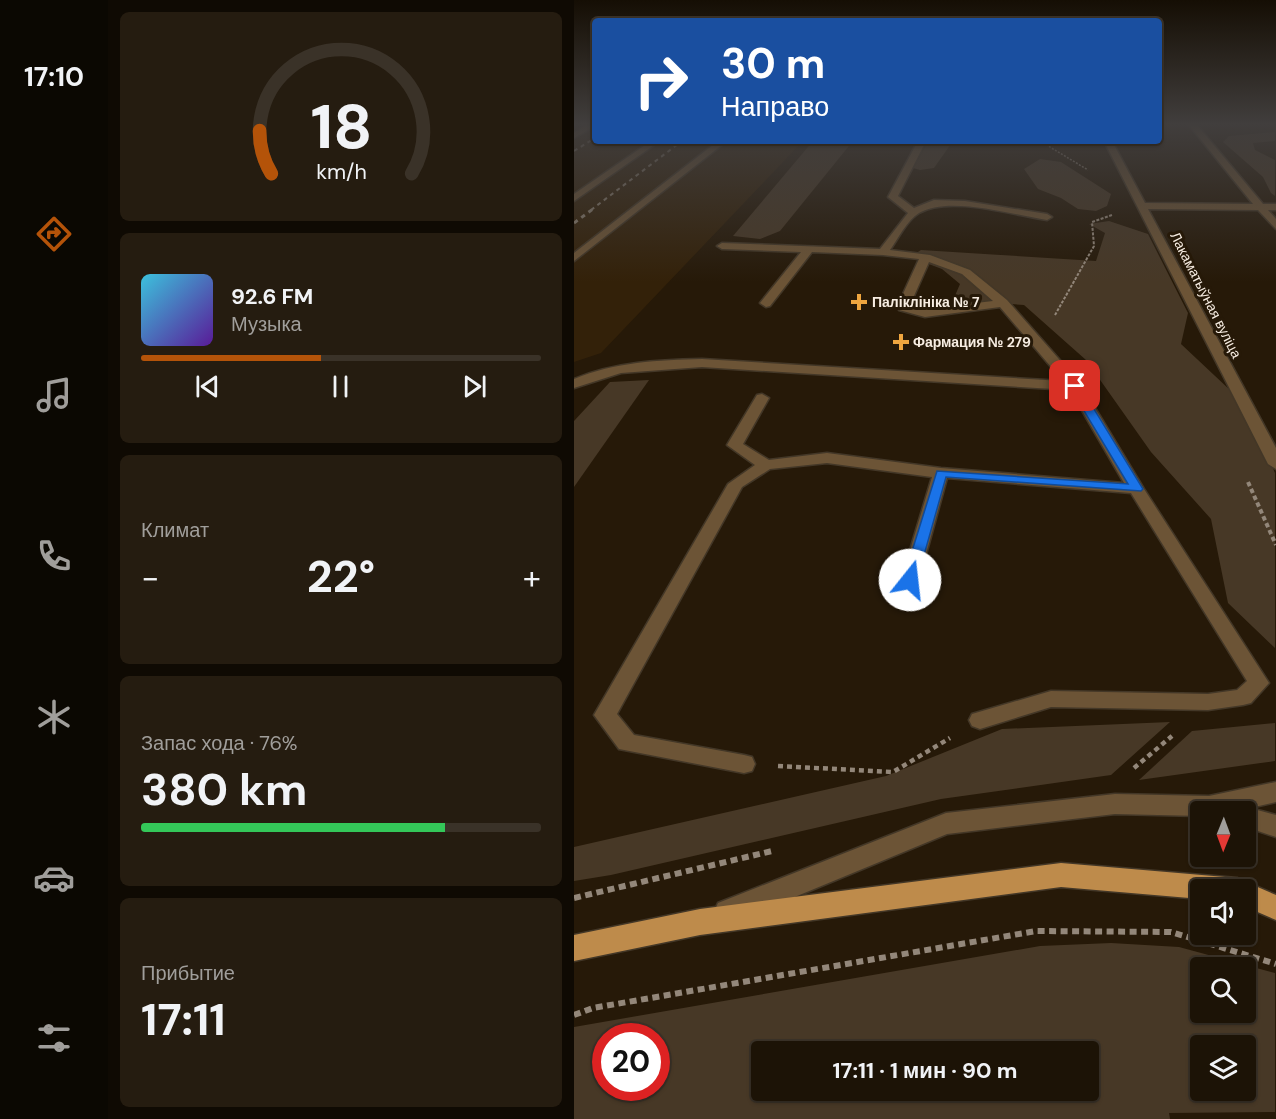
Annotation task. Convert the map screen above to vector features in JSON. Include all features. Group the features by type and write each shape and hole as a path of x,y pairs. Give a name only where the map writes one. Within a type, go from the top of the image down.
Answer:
{"main road":[{"path":"574,948 700,922 1061,875 1190,886"},
{"path":"1256,899 1276,908"}],"street":[{"path":"574,198 604,177"},
{"path":"574,258 677,177"},
{"path":"903,177 893,197 913,212"},
{"name":"Лакаматыўная вуліца","path":"1128,177 1276,464"},
{"path":"1236,177 1276,226"},
{"path":"883,252 913,212 934,203 966,204 1046,217"},
{"path":"1143,206 1276,207"},
{"path":"722,246 883,252 926,258 966,272 1003,303 1075,386 1136,489 1259,683 1243,698 1208,702 1051,699 980,720"},
{"path":"766,303 809,249"},
{"path":"926,258 903,307 925,313 1003,303"},
{"path":"574,384 597,372 644,364 702,363 1075,386"},
{"path":"762,398 735,445 766,465"},
{"path":"744,764 626,743 605,715 736,484 766,465 827,458 941,473 1136,489"},
{"path":"910,580 941,473"},
{"path":"1246,801 1276,792"},
{"path":"700,922 946,824 1115,804 1190,808"},
{"path":"1256,820 1276,826"}],"path":[{"path":"1038,343 1090,256 1094,246 1092,222 1119,212"},
{"path":"1255,499 1276,545"},
{"path":"744,764 893,772 980,720"},
{"path":"574,1015 593,1008 1036,931 1171,932 1276,964"}],"shaded area":[{"path":"574,177 768,177 601,353 574,362"},
{"path":"782,177 824,177 780,231 760,239 733,236"},
{"path":"1030,177 1085,177 1111,194 1107,206 1096,211 1078,209 1061,198 1038,189"},
{"path":"1263,177 1275,177 1275,196"},
{"path":"1109,221 1148,234 1188,313 1181,344 1247,406 1275,473 1275,648 1228,603 1211,519 1151,452 1086,360 1024,305 954,298 960,284 942,269 910,257 921,250 1096,261 1105,233 1089,224"},
{"path":"649,380 574,487 574,421 610,382"},
{"path":"1170,722 1111,775 941,799 611,875 574,881 574,847 886,776 1002,729"},
{"path":"1275,723 1275,761 1139,780 1192,731"},
{"path":"1111,943 1179,947 1216,957 1190,957 1190,1023 1256,1023 1256,968 1275,973 1275,1112 1169,1113 1170,1119 574,1119 574,1027 592,1024 592,1101 670,1101 670,1023 597,1023 1040,946"}],"railway":[{"path":"591,210 634,177"},
{"path":"574,223 593,209"}],"place":[{"name":"Паліклініка № 7","path":"859,302"},
{"name":"Фармация № 279","path":"901,342"}],"route":[{"path":"910,580 941,473 1136,489 1075,386"}]}
